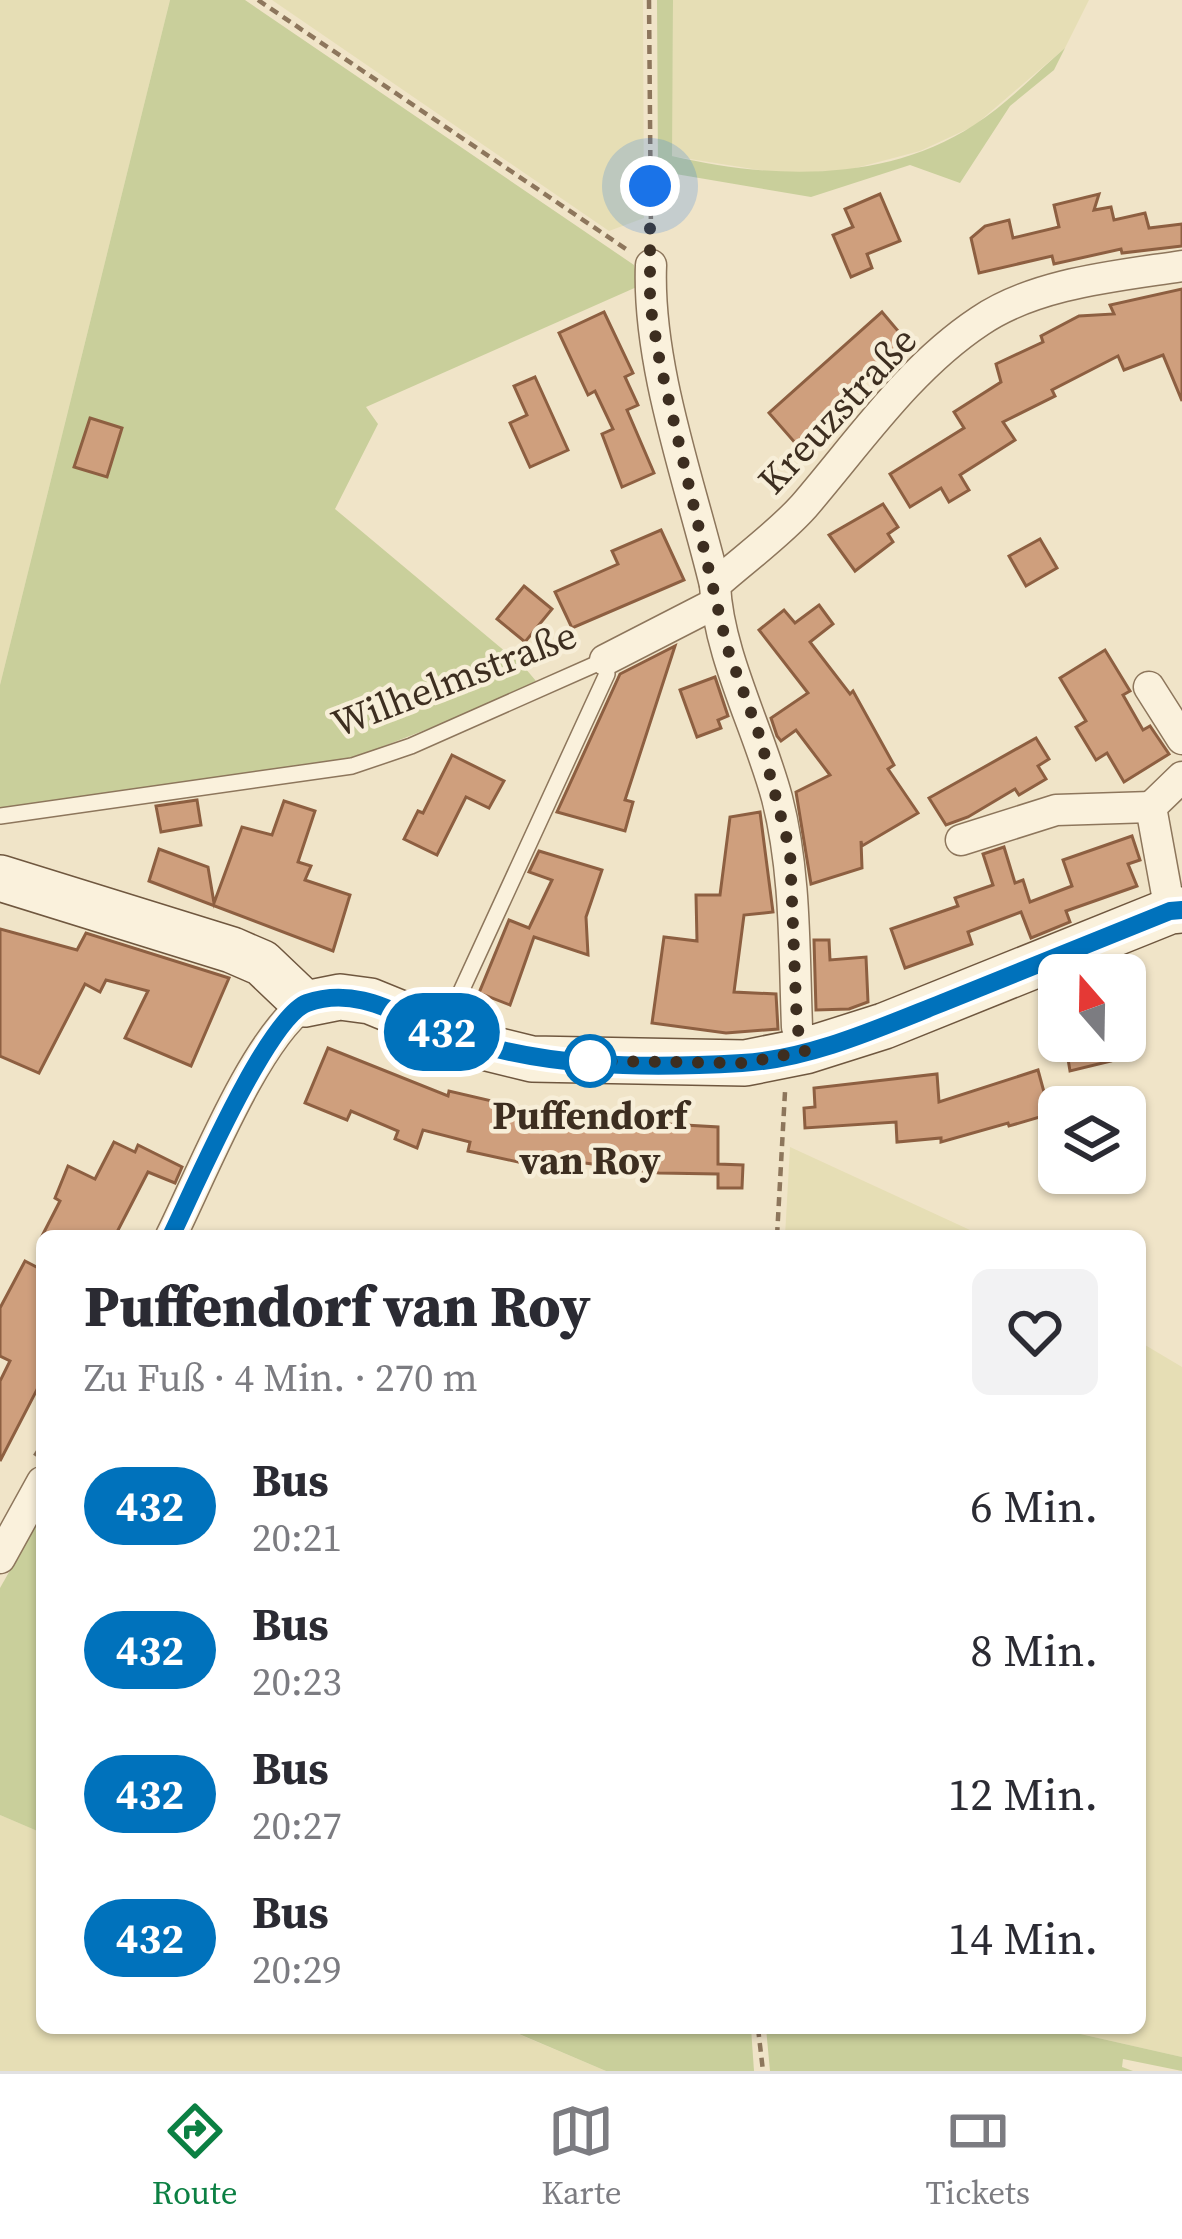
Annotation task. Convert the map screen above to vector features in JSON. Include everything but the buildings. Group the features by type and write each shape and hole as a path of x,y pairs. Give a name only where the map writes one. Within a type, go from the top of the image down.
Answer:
{"street":[{"path":"651,265 650,304 660,363 727,647 760,737 790,851 797,1027 790,1054"},
{"name":"Kreuzstraße","path":"605,660 716,594 800,511 898,393 980,321 1046,293 1182,266"},
{"path":"1149,687 1182,739"},
{"path":"961,840 1056,810 1151,807 1182,777"},
{"path":"174,1230 250,1076 282,1023 305,1004 340,997 370,1000 442,1032 532,1059 745,1063 790,1054 884,1026 1176,911 1151,807"},
{"path":"0,878 232,950 262,963 305,1004"},
{"path":"0,1558 36,1493"}],"lane":[{"name":"Wilhelmstraße","path":"0,816 352,766 411,746 605,660 607,674 442,1032"}],"path":[{"path":"258,0 651,265"},
{"path":"649,0 651,265"},
{"path":"777,1230 790,1054"},
{"path":"759,2034 763,2071"}],"shaded area":[{"path":"0,0 170,0 0,685"},
{"path":"272,0 643,0 644,218 609,231"},
{"path":"673,0 1089,0 1065,48 974,126 920,151 848,170 784,174 671,156"},
{"path":"790,1147 970,1230 785,1230"},
{"path":"1146,1346 1182,1367 1182,2057 1080,2034 1146,2034"},
{"path":"0,1815 36,1830 36,2034 518,2034 606,2071 0,2071"}],"green space":[{"path":"170,0 245,0 634,265 639,286 366,407 378,424 335,509 536,681 504,699 356,757 0,812 0,685"},
{"path":"657,0 673,0 672,156 748,169 827,171 903,158 940,144 998,108 1065,48 1054,70 1010,106 960,183 910,165 811,197 658,171"},
{"path":"36,1525 36,1830 0,1815 0,1588"},
{"path":"519,2034 751,2034 754,2071 606,2071"},
{"path":"767,2034 1080,2034 1182,2057 1182,2071 1123,2059 1122,2067 1133,2071 770,2071"}],"bus line":[{"name":"432","path":"174,1230 250,1076 282,1023 305,1004 340,997 370,1000 483,1047 532,1059 745,1063 805,1051 884,1026 1182,910"}],"place":[{"name":"Puffendorf van Roy","path":"590,1061"}],"route":[{"path":"590,1061 745,1063 805,1051 797,1027 790,851 760,737 727,647 660,363 650,304 650,186"}]}
